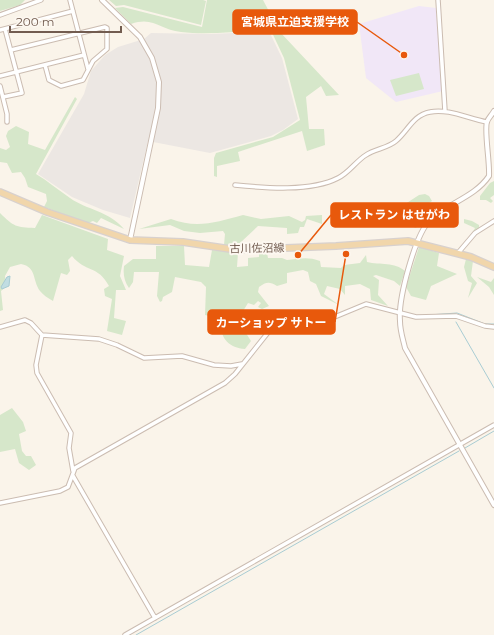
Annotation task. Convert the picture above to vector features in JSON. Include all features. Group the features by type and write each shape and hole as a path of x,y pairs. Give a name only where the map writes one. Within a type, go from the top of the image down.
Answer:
{"main road":[{"name":"古川佐沼線","path":"0,192 47,212 130,240 183,242 237,250 336,246 397,241 418,242 479,260 494,267"}],"street":[{"path":"0,15 41,0"},
{"path":"70,0 88,69"},
{"path":"102,0 136,32 145,45 154,63 159,82 158,108 130,240"},
{"path":"438,0 445,111"},
{"path":"0,30 73,11"},
{"path":"11,50 105,27 107,28 108,50 93,61 83,80 61,86 49,80 45,65"},
{"path":"3,97 22,93 5,29"},
{"path":"0,76 84,55"},
{"path":"0,86 7,122"},
{"path":"235,186 299,186 331,181 343,175 364,156 396,141 410,124 420,116 431,111 445,111 487,122"},
{"path":"494,111 487,122 486,130 490,166 489,176 476,191 431,220 421,233 404,286 400,313 401,333 405,348 494,505"},
{"path":"458,254 475,233 494,221"},
{"path":"0,503 60,491 68,487 75,468 221,386 230,379 270,330 275,328 337,316 366,304 426,318 456,316 485,326 494,327"},
{"path":"0,327 25,320 31,323 42,335 98,339 117,345 144,358 182,356 214,365 231,366 243,364"},
{"path":"42,335 36,365 37,372 71,433 69,448 73,474 155,618"},
{"path":"125,635 494,425"}],"shaded area":[{"path":"419,6 436,8 443,91 396,102 366,78 359,24"},
{"path":"267,27 282,58 298,119 283,130 271,136 210,153 148,141 130,218 103,210 72,197 38,174 84,94 91,71 105,55 118,47 144,39 151,33 211,34 258,32"}],"green space":[{"path":"0,0 25,0 20,5 0,11"},
{"path":"109,0 206,1 201,25 124,5 116,6"},
{"path":"207,0 263,0 280,32 339,95 326,96 321,86 306,97 309,129 324,129 325,145 307,151 302,131 238,152 240,161 217,166 217,177 214,176 214,158 216,153 273,137 300,120 284,58 268,24 258,30 190,33 174,31 151,22 131,24 115,8 123,7 202,27"},
{"path":"419,73 424,89 396,96 390,80"},
{"path":"75,97 77,99 36,174 77,202 112,218 124,229 101,218 97,223 93,221 88,223 44,207 47,201 46,194 28,187 21,172 12,173 7,163 0,162 0,148 6,150 10,147 6,136 8,131 16,126 29,132 28,144 45,150"},
{"path":"494,181 494,195 490,198 493,201 491,203 486,200 480,200 480,196 490,183"},
{"path":"425,194 429,196 432,201 424,210 416,228 411,226 406,221 402,224 395,225 388,215 388,210 399,208 419,195"},
{"path":"0,213 12,224 19,227 35,228 42,215 108,239 107,250 124,256 120,276 126,290 116,290 114,318 126,321 122,335 107,331 112,299 105,296 104,289 109,286 105,279 101,275 82,265 72,256 68,260 70,271 67,275 61,273 53,301 40,291 30,268 21,264 10,267 5,276 6,286 1,291 3,310 0,311"},
{"path":"243,215 261,219 289,216 302,222 305,220 306,216 322,215 322,224 307,219 304,227 300,227 298,233 287,234 287,228 258,226 240,243 240,247 224,245 225,234 223,231 200,233 184,231 170,225 139,229 171,219 190,224 198,224 216,222"},
{"path":"464,219 479,225 479,228 471,235 475,228 464,223"},
{"path":"156,246 184,246 185,265 209,267 212,250 238,253 237,267 248,266 248,258 259,257 259,253 267,253 268,258 282,258 287,260 303,258 311,259 320,261 321,267 341,268 344,265 360,263 366,255 367,262 397,266 405,271 400,286 394,281 376,275 373,276 379,280 378,295 388,306 371,300 370,289 360,284 345,286 345,295 340,289 327,286 324,294 339,305 321,296 316,284 310,281 308,272 303,270 287,273 287,283 277,286 272,283 264,284 259,287 258,292 269,306 262,309 258,307 261,303 258,301 254,305 248,303 240,316 242,327 251,341 245,349 229,344 223,336 221,319 205,315 206,287 201,282 175,277 172,292 163,297 162,301 160,302 157,296 159,272 134,272 133,282 129,288 124,277 124,266 133,259 156,259"},
{"path":"419,247 439,253 437,266 457,274 431,286 426,300 411,296 406,287"},
{"path":"466,259 473,261 471,276 477,283 468,298 472,283 468,281 464,267"},
{"path":"477,277 491,282 494,278 494,295 489,287"},
{"path":"12,408 23,422 26,431 19,434 22,451 26,456 31,456 36,465 29,470 19,463 15,449 0,452 0,415"}],"water":[{"path":"10,276 9,286 2,289 1,287 7,277"}],"waterway":[{"path":"429,315 457,313 485,324 494,324"},
{"path":"456,322 494,388"},
{"path":"465,448 494,431"},
{"path":"136,635 459,451"}],"place":[{"name":"宮城県立迫支援学校","path":"404,55"},
{"name":"カーショップ サトー","path":"346,254"},
{"name":"レストラン はせがわ","path":"298,255"}]}
